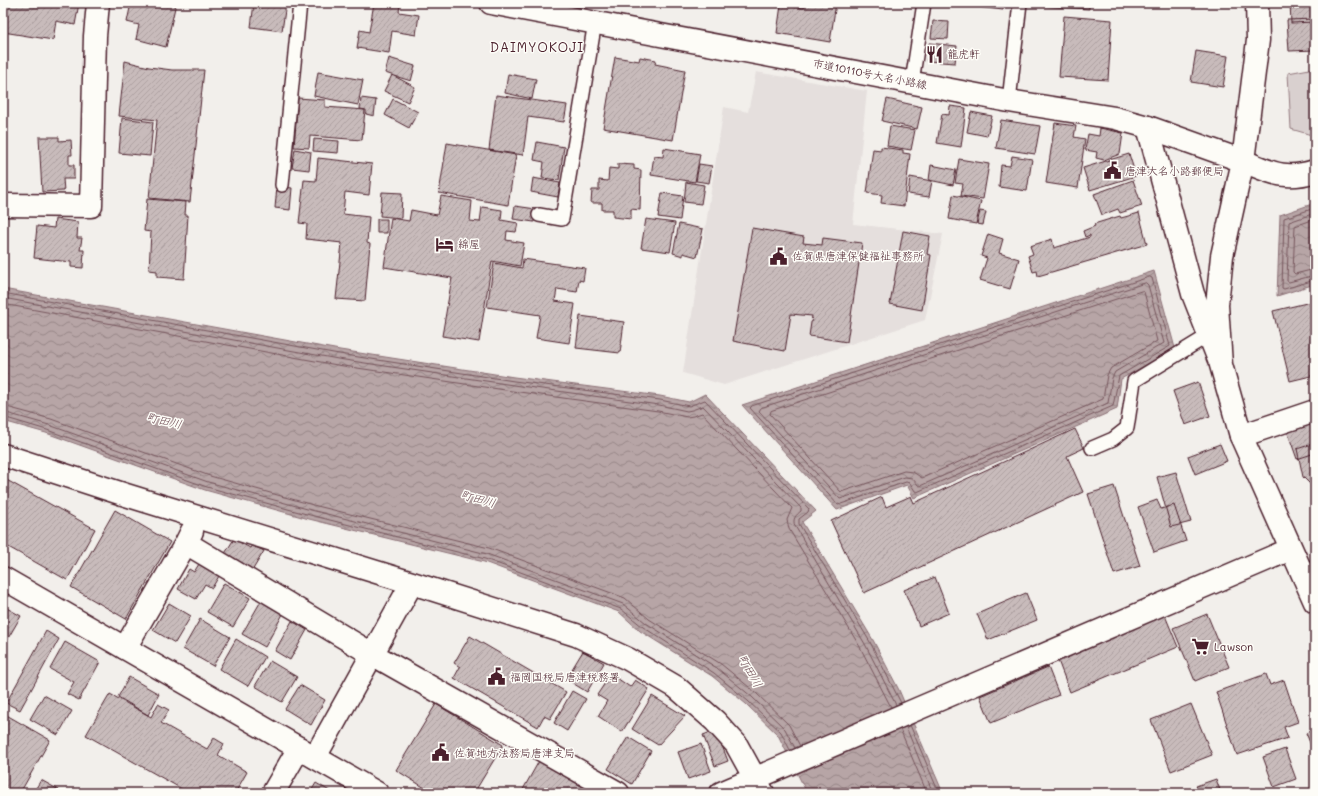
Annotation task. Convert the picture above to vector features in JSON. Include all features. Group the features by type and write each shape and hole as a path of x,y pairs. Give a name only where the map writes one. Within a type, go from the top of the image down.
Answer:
{"street":[{"path":"3,205 91,206 95,36 98,3"},
{"path":"1221,365 1218,304 1222,256 1243,161 1258,40 1257,3"},
{"name":"市道10110号大名小路線","path":"504,4 1009,101 1115,118 1148,127 1280,176 1302,176 1315,171"},
{"path":"1148,127 1193,294 1221,365 1241,436 1315,602"},
{"path":"1241,436 1315,411"},
{"path":"3,455 198,517 412,582 576,635 628,658 676,686 715,721 736,744 764,781"},
{"path":"125,648 186,544 198,517"},
{"path":"186,544 372,654 618,793"},
{"path":"721,793 764,781 938,700 1291,549"},
{"path":"3,578 377,793"},
{"path":"273,793 307,752 372,654 412,582"}],"lane":[{"path":"282,185 300,3"},
{"path":"912,82 924,3"},
{"path":"1009,101 1020,3"},
{"path":"539,215 562,219 595,22"},
{"path":"1092,448 1113,438 1128,428 1134,381 1209,335"}],"shaded area":[{"path":"1315,68 1315,136 1291,129 1288,73"},
{"path":"756,72 867,91 853,224 943,234 925,320 724,385 683,373 724,107 748,112"}],"water":[{"path":"1315,203 1315,284 1277,296 1280,215"},
{"path":"1154,271 1175,348 1121,379 1117,409 914,498 907,485 837,510 742,405"},
{"name":"町田川","path":"3,289 340,350 514,377 660,396 689,402 705,394 816,511 802,522 873,640 899,690 943,793 807,793 778,735 746,704 712,676 640,631 619,612 484,562 309,519 205,490 46,433 3,421"}],"building":[{"path":"3,3 79,3 75,25 56,21 53,40 3,32"},
{"path":"131,3 176,3 166,47 136,39 139,25 127,22"},
{"path":"254,3 286,3 282,31 251,27"},
{"path":"374,3 400,5 399,12 419,15 416,35 392,31 389,53 357,48 360,30 369,32"},
{"path":"618,3 651,3 650,7"},
{"path":"805,3 836,3 830,42 777,33 781,5 804,8"},
{"path":"977,3 1004,3 1003,10 977,7"},
{"path":"1039,3 1089,3 1089,9 1039,6"},
{"path":"1290,3 1315,3 1315,22 1291,23"},
{"path":"1064,16 1112,20 1108,80 1059,77"},
{"path":"1315,19 1315,50 1289,51 1287,20"},
{"path":"933,21 949,22 948,39 931,38"},
{"path":"929,43 957,46 955,63 927,61"},
{"path":"1196,51 1228,56 1223,87 1191,82"},
{"path":"615,57 639,61 640,57 656,60 655,64 685,70 673,140 603,128"},
{"path":"389,58 415,66 411,81 385,73"},
{"path":"125,61 149,67 172,70 204,70 190,202 149,198 157,120 119,116"},
{"path":"318,72 363,80 358,105 314,96"},
{"path":"508,74 536,79 532,99 505,93"},
{"path":"392,75 415,87 408,102 384,91"},
{"path":"496,95 567,105 564,122 528,117 523,155 489,150"},
{"path":"298,98 325,100 325,107 365,110 362,140 310,136 309,148 294,147"},
{"path":"361,98 376,100 374,116 366,114 366,110 360,109"},
{"path":"393,99 418,112 409,128 385,115"},
{"path":"887,99 922,107 917,129 882,121"},
{"path":"950,106 966,108 961,147 937,143 942,114 949,115"},
{"path":"971,112 992,116 987,136 967,132"},
{"path":"122,118 153,122 150,156 119,153"},
{"path":"1001,120 1040,126 1035,154 996,148"},
{"path":"1055,123 1076,126 1074,137 1085,139 1078,188 1046,183"},
{"path":"890,126 915,130 911,150 887,146"},
{"path":"1100,128 1123,133 1120,154 1104,160 1096,158 1097,152 1085,150 1088,134 1099,136"},
{"path":"39,137 59,137 59,141 71,140 72,155 69,155 69,165 74,165 74,179 63,179 64,191 42,192"},
{"path":"314,139 339,141 338,153 313,151"},
{"path":"537,142 564,147 559,180 542,178 544,162 534,160"},
{"path":"447,143 516,155 508,205 439,193"},
{"path":"881,147 903,150 903,153 910,154 904,206 881,203 882,195 867,193 873,149 881,150"},
{"path":"664,148 700,154 695,182 651,175 654,156 663,157"},
{"path":"295,149 311,152 309,170 292,168"},
{"path":"1129,154 1136,176 1090,190 1083,168"},
{"path":"1012,156 1032,159 1027,191 999,187 1001,165 1010,166"},
{"path":"318,158 372,164 369,195 345,192 343,214 369,217 367,243 370,244 365,301 336,299 342,243 306,239 307,224 299,223 304,180 316,181"},
{"path":"959,159 989,164 983,199 961,196 963,184 955,183"},
{"path":"618,164 634,165 634,169 641,170 640,210 631,209 631,219 613,217 613,210 602,210 602,203 591,203 592,190 599,190 599,180 608,181 609,168 618,169"},
{"path":"699,164 712,166 709,183 696,181"},
{"path":"931,165 956,170 953,185 929,180"},
{"path":"910,177 932,181 929,197 908,194"},
{"path":"533,178 560,183 558,197 531,192"},
{"path":"1133,180 1142,206 1120,213 1118,209 1102,215 1094,194"},
{"path":"686,182 704,185 701,204 684,202"},
{"path":"277,186 292,188 290,210 275,208"},
{"path":"382,192 402,193 401,218 380,216"},
{"path":"662,193 683,196 680,220 658,217"},
{"path":"953,195 981,201 976,224 949,219"},
{"path":"441,196 472,201 470,221 480,222 482,207 502,210 501,220 518,223 516,232 507,231 506,240 524,243 520,266 492,261 479,342 442,336 452,278 384,267 391,218 409,221 411,210 437,215"},
{"path":"147,199 186,202 185,215 188,215 184,279 157,277 157,271 149,270 151,232 144,231"},
{"path":"515,206 536,209 534,222 513,219"},
{"path":"980,211 986,212 983,225 977,224"},
{"path":"1139,213 1147,244 1038,276 1037,271 1033,272 1028,256 1033,254 1030,246 1052,239 1054,248 1090,237 1090,235 1085,237 1083,231 1095,226 1094,224 1120,216 1121,218"},
{"path":"55,219 78,222 77,238 82,238 80,250 84,250 83,268 71,267 71,262 34,258 37,226 54,228"},
{"path":"377,219 387,219 387,233 377,233"},
{"path":"646,219 675,223 670,252 641,248"},
{"path":"679,224 703,229 697,257 683,253 683,256 673,253"},
{"path":"752,228 804,237 803,243 822,245 823,238 862,243 847,342 809,336 812,316 791,314 785,351 733,341"},
{"path":"903,231 930,236 927,254 931,255 922,310 890,304"},
{"path":"988,234 1003,239 999,253 1019,259 1010,289 980,280 987,258 981,256"},
{"path":"523,259 585,268 583,281 579,280 577,292 557,289 555,301 575,304 569,343 536,338 540,315 487,307 494,263 522,268"},
{"path":"1315,301 1315,375 1290,381 1273,311"},
{"path":"580,316 624,322 620,353 576,348"},
{"path":"1198,382 1210,416 1185,425 1173,391"},
{"path":"1315,415 1315,453 1297,459 1285,425"},
{"path":"1075,429 1084,448 1067,456 1083,492 864,593 831,521 882,497 886,507 911,496 914,503"},
{"path":"1315,443 1315,489 1303,477 1297,449"},
{"path":"1220,444 1227,461 1195,474 1188,456"},
{"path":"1176,472 1191,522 1171,527 1157,477"},
{"path":"3,478 95,529 67,580 3,544"},
{"path":"1114,486 1140,566 1114,574 1088,494"},
{"path":"1157,500 1161,509 1174,505 1186,541 1154,552 1138,507"},
{"path":"115,510 170,542 126,619 71,587"},
{"path":"234,539 250,548 252,545 264,551 252,571 224,555"},
{"path":"199,564 219,576 212,588 205,584 196,599 178,589 189,569 194,572"},
{"path":"935,577 949,613 919,626 904,590"},
{"path":"224,583 250,598 233,627 207,612"},
{"path":"1026,593 1037,620 988,640 977,614"},
{"path":"261,601 283,614 265,647 242,634"},
{"path":"169,603 191,616 175,643 153,630"},
{"path":"3,606 21,616 3,647"},
{"path":"1164,613 1178,647 1070,692 1057,658"},
{"name":"Lawson","path":"1207,614 1229,667 1195,681 1173,628"},
{"path":"200,619 230,637 213,666 183,649"},
{"path":"292,621 307,630 290,660 275,651"},
{"path":"46,631 59,639 20,710 6,703"},
{"path":"470,636 566,692 550,719 544,716 538,727 454,678 460,667 454,663"},
{"path":"236,639 265,657 248,686 219,669"},
{"path":"65,642 100,662 79,700 67,694 74,682 50,669"},
{"path":"583,651 604,663 587,692 566,679"},
{"path":"270,661 297,677 282,702 255,686"},
{"path":"1048,667 1059,695 991,723 980,696"},
{"path":"611,674 630,687 635,680 649,689 622,732 598,716 607,701 597,695"},
{"path":"1266,674 1270,685 1284,680 1298,722 1284,727 1288,738 1237,755 1216,692"},
{"path":"129,677 159,694 148,715 118,697"},
{"path":"300,685 325,700 311,725 285,709"},
{"path":"572,691 586,699 567,731 554,723"},
{"path":"110,694 151,717 158,704 169,710 161,723 207,749 214,738 224,744 218,755 247,772 235,793 189,793 86,735"},
{"path":"44,695 72,711 58,735 30,719"},
{"path":"652,696 685,716 658,745 632,729"},
{"path":"436,704 503,745 474,793 433,793 396,770"},
{"path":"1191,704 1212,755 1171,771 1151,720"},
{"path":"3,713 50,740 20,793 3,793"},
{"path":"1315,729 1315,755 1306,733"},
{"path":"711,732 721,743 728,761 715,766 703,735"},
{"path":"628,737 651,751 632,784 608,769"},
{"path":"701,744 711,771 688,779 678,752"},
{"path":"1285,749 1296,779 1274,787 1263,757"},
{"path":"539,761 592,792 521,793"},
{"path":"1216,779 1221,793 1199,793 1196,786"},
{"path":"41,780 59,790 58,793 33,793"},
{"path":"316,783 333,793 310,793"}],"place":[{"name":"龍虎軒","path":"934,54"},
{"name":"唐津大名小路郵便局","path":"1112,171"},
{"name":"綿屋","path":"445,244"},
{"name":"佐賀県唐津保健福祉事務所","path":"779,256"},
{"name":"Lawson","path":"1201,647"},
{"name":"福岡国税局唐津税務署","path":"497,677"},
{"name":"佐賀地方法務局唐津支局","path":"441,753"}],"district":[{"name":"DAIMYOKOJI","path":"537,47"}]}
